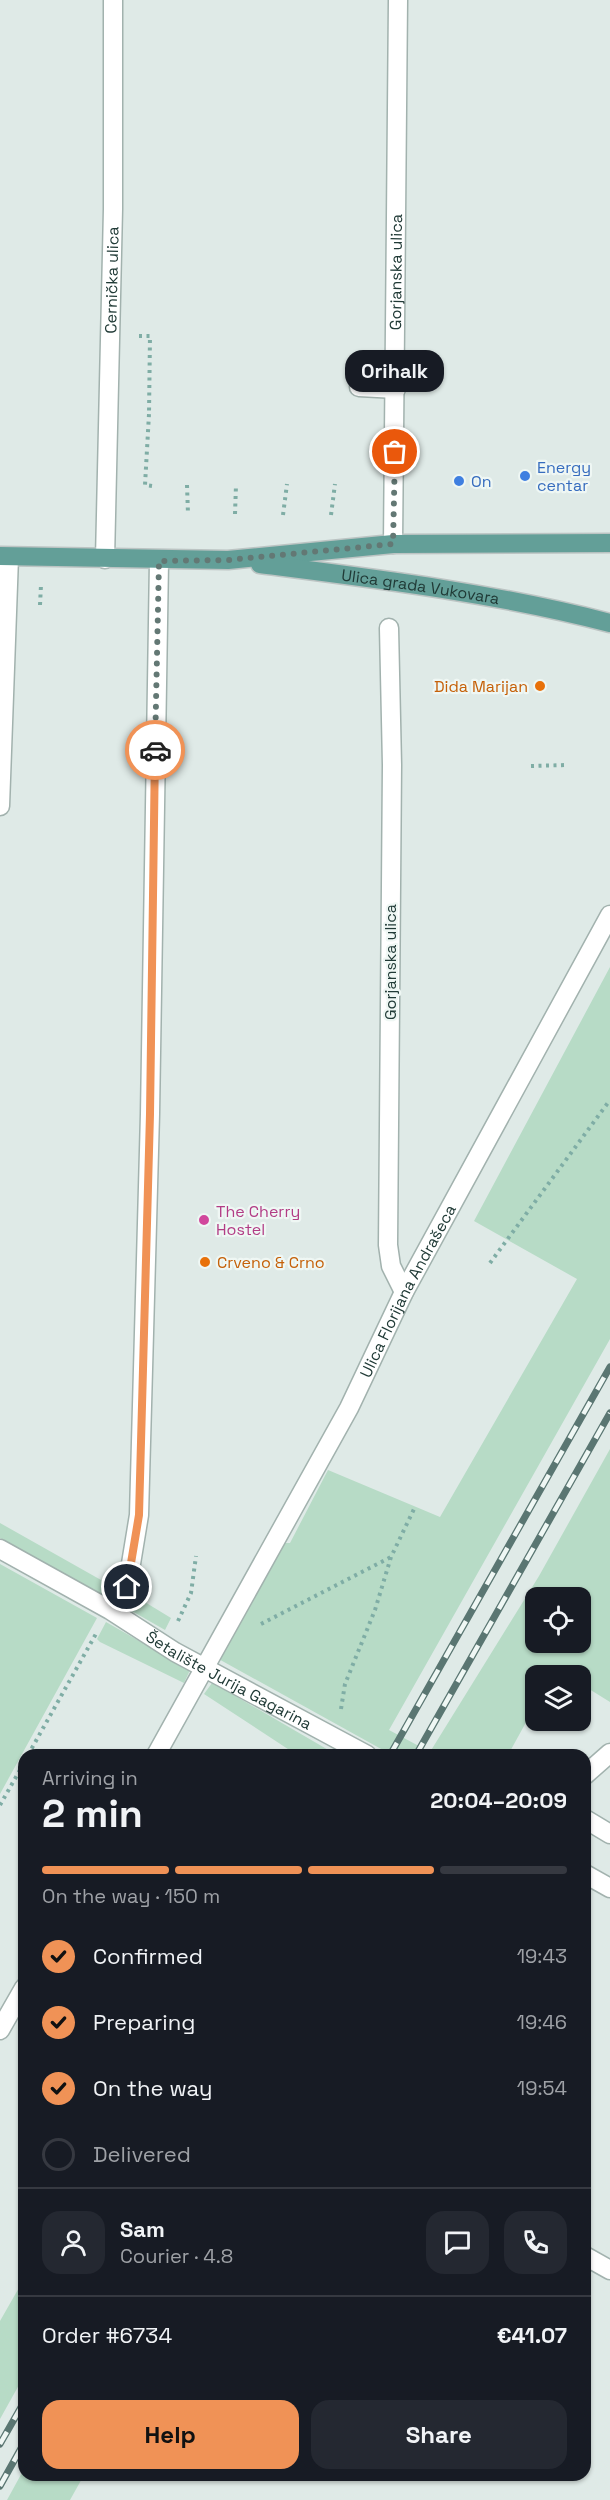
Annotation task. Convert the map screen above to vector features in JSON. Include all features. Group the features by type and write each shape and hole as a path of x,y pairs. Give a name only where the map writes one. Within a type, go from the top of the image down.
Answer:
{"main road":[{"name":"Ulica grada Vukovara","path":"4,556 159,561 228,560 393,544 610,543"},
{"name":"Ulica grada Vukovara","path":"228,560 455,589 512,599 610,622"}],"street":[{"name":"Cernička ulica","path":"105,559 111,335 113,0"},
{"name":"Gorjanska ulica","path":"393,544 398,0"},
{"path":"359,387 396,389"},
{"path":"0,806 4,556"},
{"path":"127,1587 139,1515 150,1102 159,561"},
{"name":"Gorjanska ulica","path":"388,628 392,765 388,1245 391,1266 404,1292"},
{"name":"Ulica Florijana Andrašeca","path":"159,1749 349,1408 404,1292 610,915"},
{"name":"Šetalište Jurija Gagarina","path":"0,1549 110,1610 205,1668 357,1749"},
{"path":"591,1770 610,1753"},
{"path":"591,1823 610,1834"},
{"path":"591,1877 610,1888"},
{"path":"0,2030 18,1998"},
{"path":"591,2259 610,2270"}],"path":[{"path":"111,335 150,336 151,414 145,485 152,486"},
{"path":"236,484 236,514"},
{"path":"284,514 287,484"},
{"path":"332,515 335,484"},
{"path":"187,485 188,514"},
{"path":"40,585 40,604"},
{"path":"531,766 567,765"},
{"path":"490,1263 610,1100"},
{"path":"348,1744 340,1704 345,1684 375,1610 391,1557 415,1507"},
{"path":"166,1646 191,1593 196,1556"},
{"path":"215,1647 391,1557"},
{"path":"31,1749 110,1610"},
{"path":"0,1805 18,1773"}],"green space":[{"path":"610,967 610,1339 389,1730 424,1749 381,1749 215,1657 280,1543 290,1543 328,1470 440,1517 577,1279 474,1221"},
{"path":"610,1449 610,1702 591,1690 591,1665 525,1665 525,1724 511,1749 432,1749 525,1599 525,1653 591,1653 591,1587 532,1587"},
{"path":"0,1523 117,1589 112,1600 0,1538"},
{"path":"0,1564 97,1618 25,1749 18,1749 18,1761 0,1794"},
{"path":"130,1593 171,1618 165,1630 123,1606"},
{"path":"106,1622 190,1670 184,1683 100,1642 97,1639"},
{"path":"212,1683 327,1749 288,1749 204,1694"},
{"path":"18,2290 18,2387 0,2419 0,2321"},
{"path":"18,2480 81,2481 70,2500 7,2500"}],"railway":[{"path":"393,1749 610,1367"},
{"path":"419,1749 610,1413"},
{"path":"0,2444 18,2412"},
{"path":"0,2486 18,2454"}],"way so far":[{"path":"155,750 159,561 228,560 393,544 395,452"}],"place":[{"name":"Orihalk","path":"395,452"},
{"name":"Energy centar","path":"525,476"},
{"name":"On","path":"459,481"},
{"name":"Dida Marijan","path":"540,686"},
{"name":"The Cherry Hostel","path":"204,1220"},
{"name":"Crveno & Crno","path":"205,1262"}],"route":[{"path":"127,1587 139,1515 150,1114 155,750"}]}
